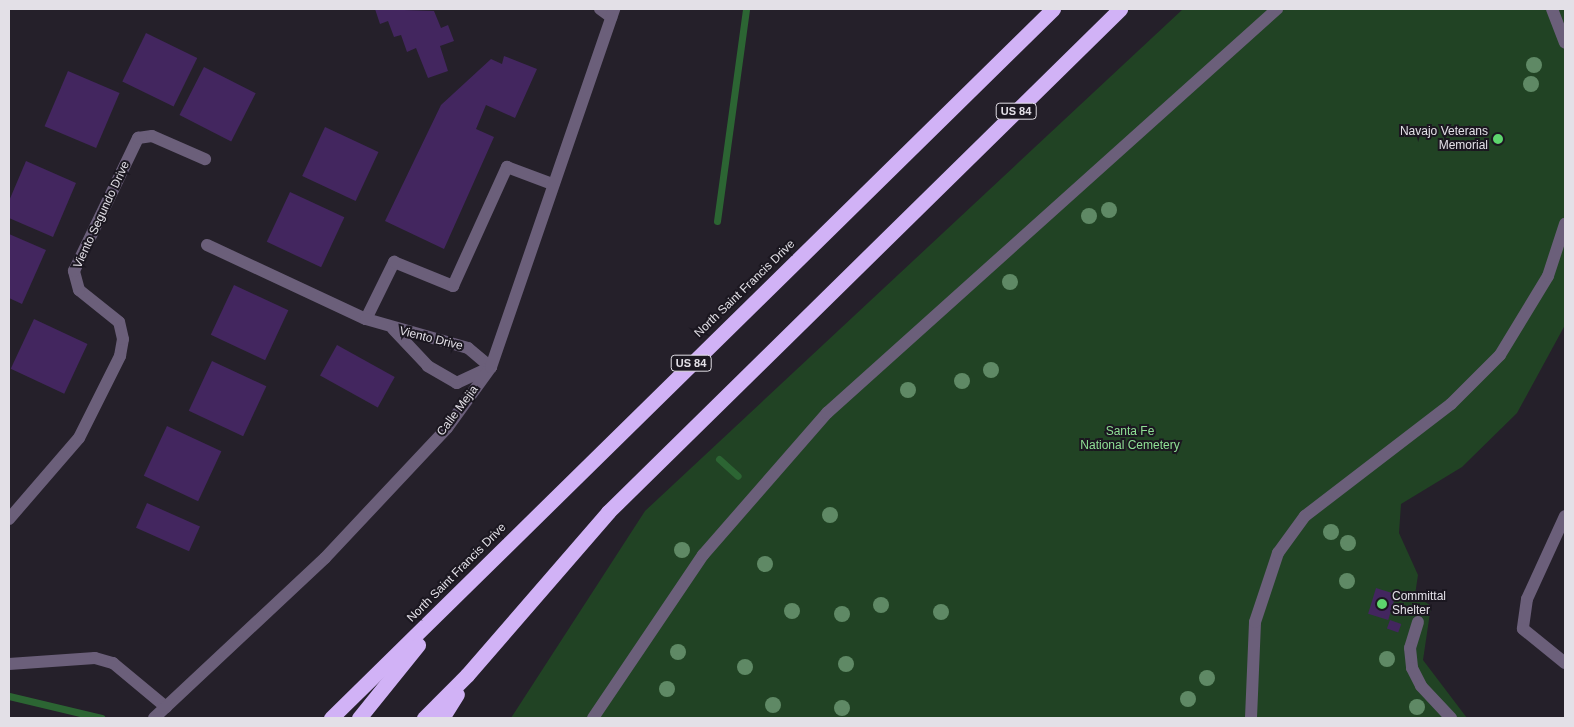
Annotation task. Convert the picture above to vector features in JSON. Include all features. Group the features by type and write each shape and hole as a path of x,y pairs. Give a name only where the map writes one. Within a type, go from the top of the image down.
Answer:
{"highway":[{"name":"North Saint Francis Drive","path":"331,718 1053,9"},
{"name":"US 84","path":"424,718 468,675 608,512 1120,9"},
{"path":"359,718 459,593"},
{"path":"442,718 468,675"}],"street":[{"path":"600,9 612,13"},
{"path":"593,718 703,555 827,413 1277,9"},
{"path":"1552,9 1565,43"},
{"name":"Calle Mejia","path":"154,718 326,558 447,428 491,367 612,13"},
{"name":"Viento Segundo Drive","path":"9,519 79,438 120,356 123,339 119,322 79,290 74,272 138,138 152,136 204,159"},
{"path":"366,319 394,262 453,286 507,167 552,184"},
{"path":"1251,718 1255,622 1269,573 1282,546 1323,500 1451,404 1500,355 1548,276 1565,224"},
{"name":"Viento Drive","path":"207,245 366,319 393,329 468,348 491,367 457,383 428,366 393,329"},
{"path":"1565,516 1527,599 1523,629 1565,663"},
{"path":"1418,622 1410,648 1412,668 1451,718"},
{"path":"9,664 95,658 113,663 166,707"}],"green space":[{"name":"Santa Fe National Cemetery","path":"1183,9 1565,9 1565,325 1517,413 1462,467 1401,504 1399,533 1418,575 1415,595 1431,606 1423,660 1467,718 511,718 645,511"}],"building":[{"path":"375,9 434,11 441,28 448,25 454,41 440,46 448,71 428,78 416,48 407,52 401,35 394,37 388,21 380,24"},
{"path":"146,33 197,58 174,107 122,82"},
{"path":"504,56 537,69 515,118 486,105 476,129 494,137 444,249 385,221 441,105 491,59 502,64"},
{"path":"204,67 256,93 231,141 179,115"},
{"path":"68,71 120,93 96,148 45,126"},
{"path":"325,127 378,152 356,201 302,176"},
{"path":"26,161 76,183 53,237 9,218 9,201"},
{"path":"290,192 344,217 321,267 267,242"},
{"path":"9,234 46,250 22,304 9,298"},
{"path":"234,285 288,310 265,360 211,335"},
{"path":"34,319 87,344 64,394 11,369"},
{"path":"337,345 395,377 378,408 320,376"},
{"path":"212,361 266,386 243,436 189,411"},
{"path":"167,426 221,451 198,501 144,476"},
{"path":"147,503 200,527 189,551 136,528"},
{"name":"Committal Shelter","path":"1376,588 1396,594 1388,620 1368,614"},
{"path":"1390,620 1401,624 1398,633 1387,628"}],"waterway":[{"path":"717,221 746,9"},
{"path":"719,459 738,476"},
{"path":"9,696 101,718"}],"place":[{"name":"Navajo Veterans Memorial","path":"1498,139"},
{"name":"Committal Shelter","path":"1382,604"}]}
